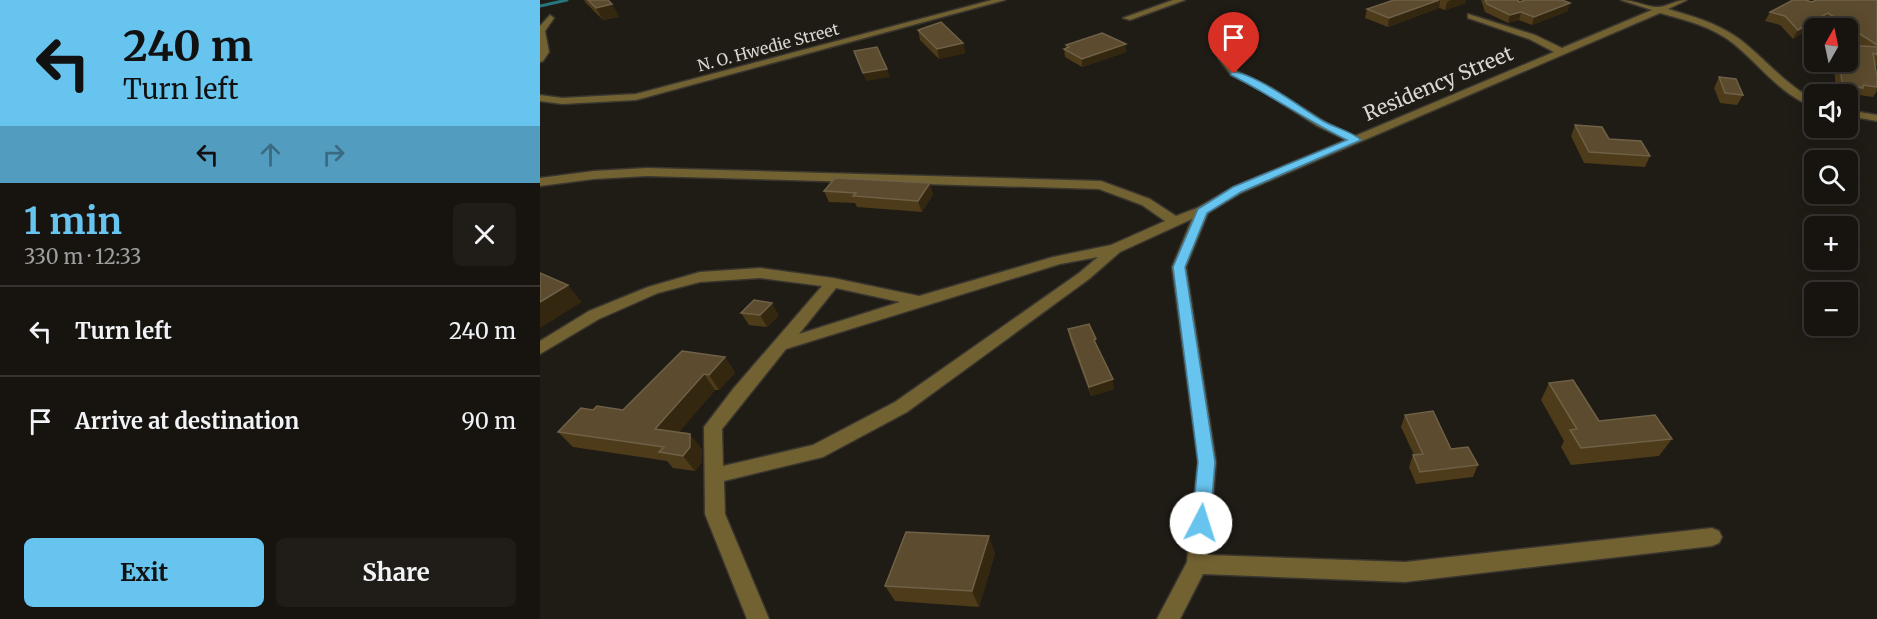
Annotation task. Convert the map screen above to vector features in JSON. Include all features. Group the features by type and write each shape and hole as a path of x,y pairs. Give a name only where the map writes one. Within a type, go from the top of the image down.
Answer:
{"street":[{"name":"N. O. Hwedie Street","path":"540,98 562,101 636,97 1000,0"},
{"path":"1127,18 1181,0"},
{"path":"1624,0 1688,19 1736,40 1779,81 1804,97"},
{"name":"Residency Street","path":"1115,249 1202,211 1237,190 1683,0"},
{"path":"1471,16 1532,37 1562,52"},
{"path":"542,56 541,31 550,18"},
{"path":"1223,58 1234,74 1266,89 1321,124 1356,140"},
{"path":"1858,115 1877,118"},
{"path":"540,182 594,175 647,172 1101,185 1146,202 1175,221"},
{"path":"1168,619 1197,564 1207,462 1179,267 1202,211"},
{"path":"783,344 1058,260 1115,249"},
{"path":"713,476 817,452 901,407 1084,276 1115,249"},
{"path":"540,348 594,315 623,302 652,290 700,277 759,273 833,283 919,301"},
{"path":"758,619 714,514 713,427 833,283"},
{"path":"1197,564 1405,572 1712,537"}],"building":[{"path":"588,0 608,0 612,4 596,8"},
{"path":"1394,0 1439,0 1389,18 1367,9"},
{"path":"1485,0 1518,0 1519,2 1562,0 1570,3 1534,17 1521,12 1510,15 1487,4"},
{"path":"1793,0 1812,2 1816,0 1877,0 1877,45 1858,33 1858,18 1836,18 1828,13 1819,18 1804,18 1804,27 1798,30 1785,16 1770,12"},
{"path":"941,22 963,43 937,49 918,30"},
{"path":"1102,33 1126,44 1082,59 1064,49 1069,47 1066,45"},
{"path":"1858,46 1877,47 1877,55 1873,53 1877,87 1863,85 1863,88 1858,87 1858,84 1842,84 1841,72 1858,72"},
{"path":"877,47 887,69 863,73 854,51"},
{"path":"1719,77 1736,79 1743,95 1725,93"},
{"path":"1575,125 1602,127 1609,139 1641,141 1650,156 1589,152"},
{"path":"835,178 930,183 918,201 853,196 856,193 824,191"},
{"path":"540,273 568,285 540,302"},
{"path":"754,300 772,303 760,315 741,313"},
{"path":"1089,324 1096,339 1094,340 1113,379 1089,387 1068,329"},
{"path":"682,351 725,357 709,375 704,374 655,429 690,434 690,447 683,456 659,452 664,447 558,432 581,408 593,410 597,406 623,410"},
{"path":"1573,380 1599,421 1655,415 1672,439 1581,448 1570,430 1577,429 1549,383"},
{"path":"1433,411 1451,449 1468,447 1478,465 1420,472 1413,455 1423,454 1405,415"},
{"path":"906,532 989,536 972,591 885,586"}],"waterway":[{"path":"540,6 567,0"}],"route":[{"path":"1201,523 1207,462 1179,267 1202,211 1237,190 1356,140 1321,124 1266,89 1234,74"}]}
